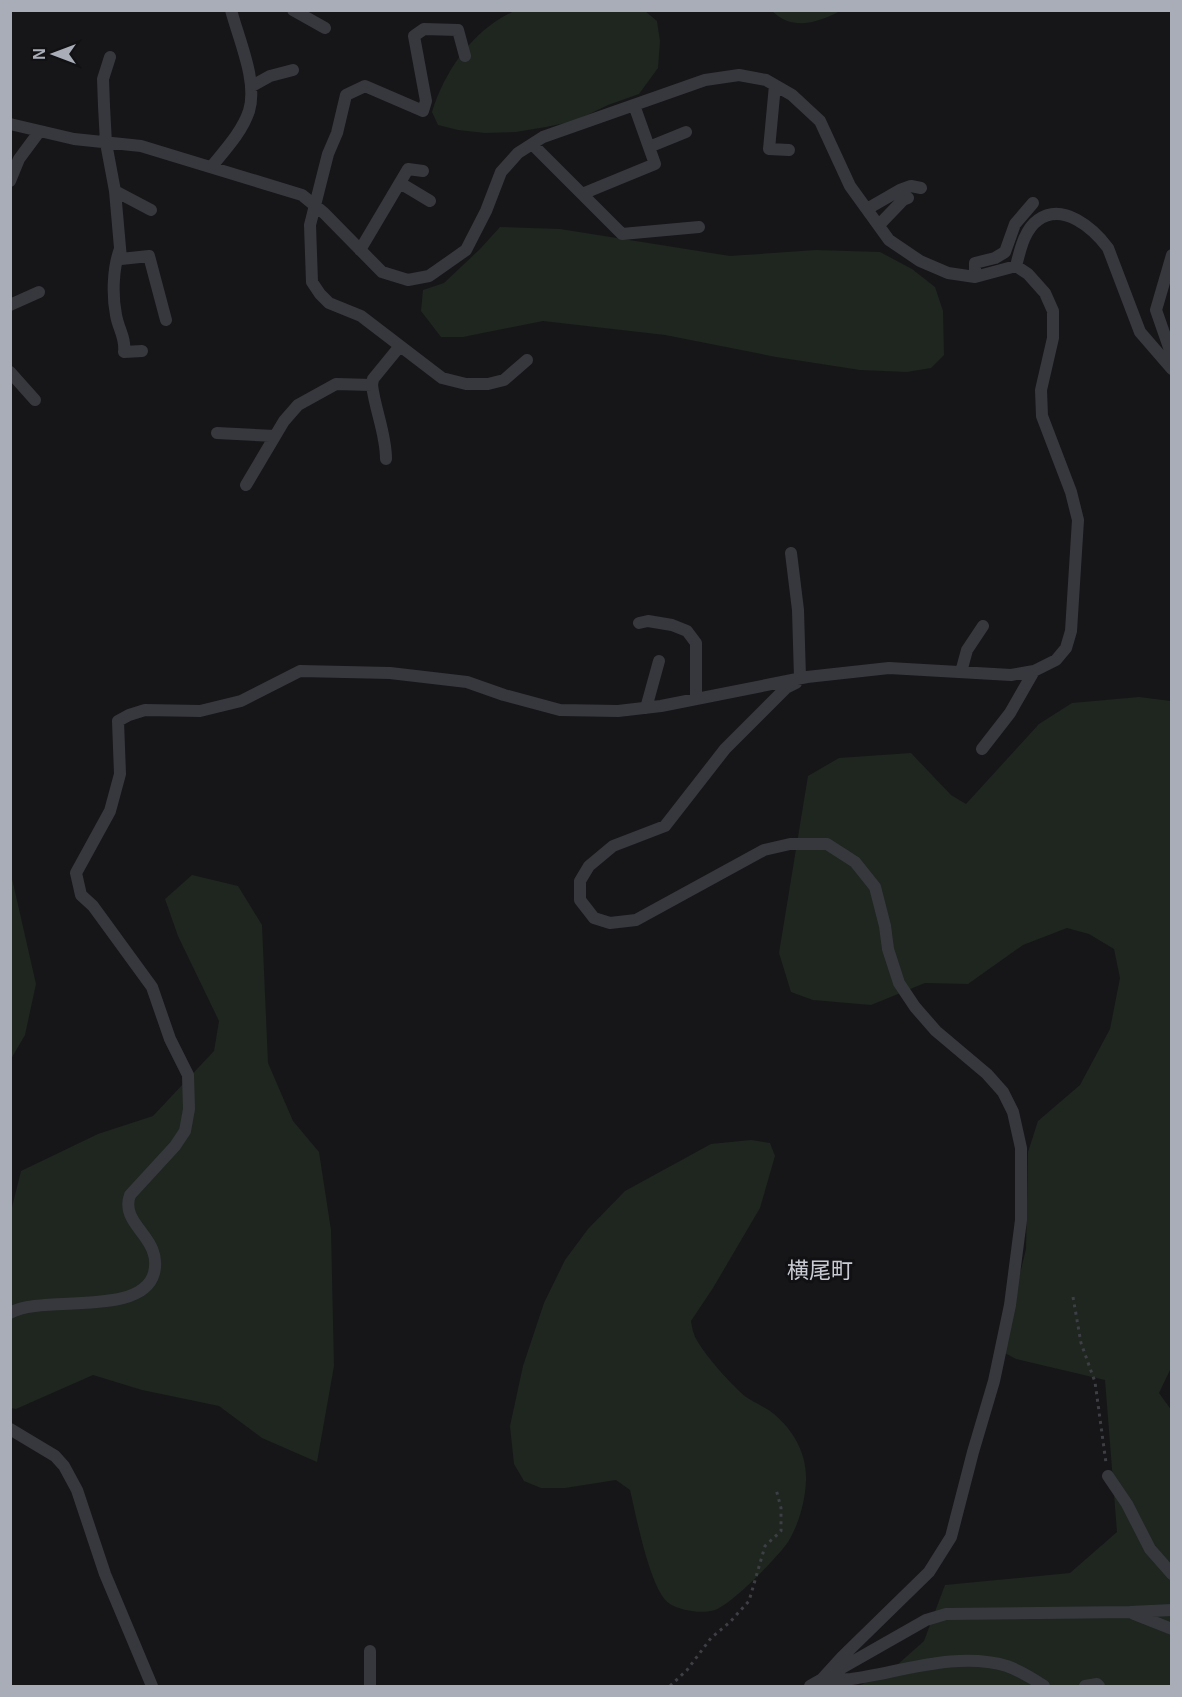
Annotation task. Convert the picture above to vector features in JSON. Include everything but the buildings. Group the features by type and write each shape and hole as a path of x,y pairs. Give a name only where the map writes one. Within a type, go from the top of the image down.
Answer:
{"street":[{"path":"212,166 234,138 248,112 252,86 231,10"},
{"path":"292,10 325,28"},
{"path":"465,56 458,30 424,29 414,36 426,101 423,111 365,86 346,96 310,225 312,282 329,303 361,316 442,378 466,384 488,384 504,380 526,360"},
{"path":"110,57 103,79 106,142 115,191 121,260 149,256 166,320"},
{"path":"252,86 270,76 293,70"},
{"path":"10,124 74,139 141,146 302,195 382,272 408,280 429,276 466,250 501,172 518,153 543,137 705,80 740,75 766,80 792,95 820,121 850,186 889,240 920,261 948,273 975,277 1016,266 1028,274 1045,293 1053,311 1053,338 1041,390 1042,416 1071,492 1078,520 1071,630 1066,648 1056,660 1034,670 1011,675 889,668 804,678 646,708 618,711 560,710 467,682 390,673 309,670 300,671 241,701 200,711 145,710 118,721 120,774 110,811 76,873 81,895 93,906 152,987 170,1039 188,1075 189,1109 185,1131 175,1146 130,1195 127,1203 128,1212 152,1248 156,1259 153,1275 146,1285 134,1294 105,1303 37,1305 18,1308 10,1313"},
{"path":"775,85 769,149 789,150"},
{"path":"582,194 655,164 634,105"},
{"path":"10,181 19,159 39,132"},
{"path":"649,147 686,132"},
{"path":"532,144 622,234 699,227"},
{"path":"360,250 408,169 423,171"},
{"path":"400,183 430,201"},
{"path":"867,209 900,190 911,186 921,188"},
{"path":"115,191 151,210"},
{"path":"879,225 903,200 908,198"},
{"path":"975,277 975,263 995,258 1005,252 1015,224 1033,203"},
{"path":"1016,266 1024,239 1036,221 1051,215 1074,217 1100,238 1108,248 1140,332 1172,369"},
{"path":"120,248 114,264 116,315 125,344 124,352 142,351"},
{"path":"1172,255 1165,297 1156,310 1172,356"},
{"path":"10,305 39,292"},
{"path":"386,459 386,446 374,406 372,386 373,379 400,346"},
{"path":"10,372 35,400"},
{"path":"246,485 284,421 298,405 336,384 372,386"},
{"path":"217,433 275,436"},
{"path":"791,553 804,678"},
{"path":"639,623 648,621 672,625 687,631 696,643 696,699"},
{"path":"961,672 967,650 983,627"},
{"path":"646,708 659,661"},
{"path":"982,749 1010,713 1034,670"},
{"path":"804,678 786,688 725,749 665,826 613,846 589,866 580,881 580,900 594,918 610,923 636,920 764,849 790,844 827,844 855,862 875,887 895,972 899,983 915,1007 936,1031 987,1074 1003,1092 1013,1112 1021,1148 1021,1220 1010,1305 994,1380 951,1537 929,1572 849,1649 822,1679"},
{"path":"10,1429 55,1456 64,1466 77,1490 105,1574 153,1686"},
{"path":"1107,1476 1127,1504 1150,1549 1172,1574"},
{"path":"810,1686 926,1620 946,1614 1172,1610"},
{"path":"1130,1612 1172,1629"},
{"path":"370,1651 370,1686"},
{"path":"822,1679 849,1680 959,1661 1006,1666 1026,1674 1044,1686"},
{"path":"1085,1686 1097,1684 1099,1686"}],"path":[{"path":"1073,1297 1081,1343 1095,1382 1107,1476"},
{"path":"670,1686 687,1670 711,1638 749,1601 765,1546 781,1531 781,1508 776,1489"}],"shaded area":[{"path":"517,10 645,11 657,21 660,41 658,68 639,94 608,105 575,121 516,132 485,133 438,125 432,112 454,66 475,39 488,27"},
{"path":"772,11 840,11 814,22 797,23 788,21"},
{"path":"500,227 560,229 730,256 816,250 880,252 912,269 935,287 943,311 944,355 931,368 907,372 860,370 776,357 665,335 543,321 463,337 441,337 421,311 423,290 444,283"},
{"path":"1139,697 1171,701 1172,1366 1159,1393 1172,1411 1171,1686 859,1686 897,1665 924,1641 945,1585 1070,1573 1117,1532 1105,1380 1016,1359 1001,1351 1026,1249 1028,1152 1038,1121 1080,1085 1110,1029 1120,978 1114,949 1089,934 1067,928 1023,945 968,984 925,983 871,1005 813,1000 791,992 779,953 808,776 839,758 911,753 951,795 966,804 1039,724 1072,703"},
{"path":"11,874 36,984 25,1035 11,1059"},
{"path":"192,875 238,886 262,925 268,1063 293,1121 319,1152 331,1230 334,1366 317,1462 262,1438 219,1406 142,1390 93,1375 16,1409 11,1408 10,1215 21,1171 98,1134 153,1116 214,1051 219,1021 178,936 165,899"},
{"path":"751,1140 770,1143 775,1156 760,1208 691,1321 697,1340 725,1377 746,1397 774,1414 788,1428 798,1444 806,1471 803,1505 788,1542 754,1580 715,1610 692,1611 670,1604 656,1584 645,1552 630,1490 616,1480 565,1488 541,1488 524,1481 514,1464 510,1426 523,1366 544,1303 565,1260 588,1229 625,1191 711,1144"}],"district":[{"name":"横尾町","path":"820,1270"}]}
